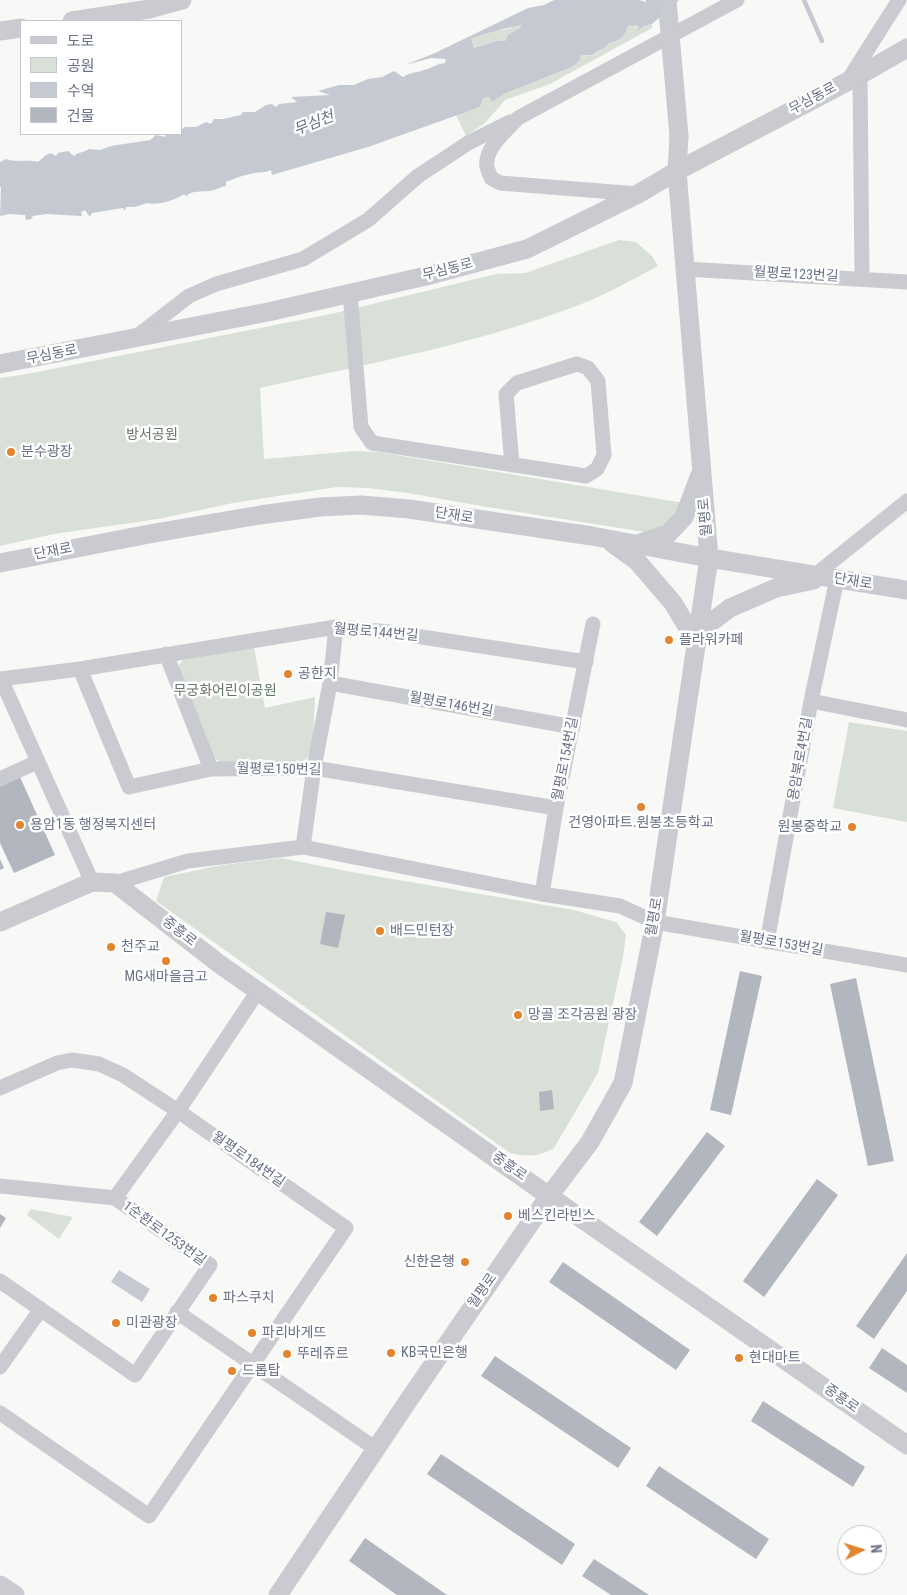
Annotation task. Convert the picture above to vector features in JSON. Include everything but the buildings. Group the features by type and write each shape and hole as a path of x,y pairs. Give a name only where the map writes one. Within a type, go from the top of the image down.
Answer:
{"street":[{"path":"78,20 149,9 182,0"},
{"name":"월평로","path":"278,1595 549,1196 590,1142 623,1083 655,922 709,558 677,171 679,136 667,0"},
{"path":"132,339 189,296 216,284 303,259 368,220 418,176 468,143 738,0"},
{"path":"862,279 854,78 899,0"},
{"path":"0,31 20,28"},
{"name":"무심동로","path":"0,364 268,312 426,276 527,249 638,194 677,171 907,48"},
{"path":"518,118 493,146 488,156 487,166 492,178 500,183 638,194"},
{"name":"월평로123번길","path":"685,269 907,282"},
{"path":"350,293 361,427 372,443 586,476 597,469 604,455 598,381 588,368 577,364 517,383 506,394 512,464"},
{"path":"636,544 668,534 684,517 702,469"},
{"path":"606,539 637,561 673,603 698,638 730,608 776,588 825,577 907,501"},
{"name":"단재로","path":"0,564 149,534 260,515 320,507 361,505 409,509 606,539 709,558 907,590"},
{"path":"811,701 825,577"},
{"name":"월평로154번길","path":"542,894 556,808 593,624"},
{"path":"302,847 330,683 336,627"},
{"name":"월평로144번길","path":"0,679 336,627 389,632 586,662"},
{"path":"166,654 211,769"},
{"name":"월평로150번길","path":"80,668 129,787 211,769 314,768 556,808"},
{"path":"0,679 92,882"},
{"name":"월평로146번길","path":"330,683 573,727"},
{"name":"용암북로4번길","path":"768,942 811,701 907,720"},
{"path":"0,779 37,762"},
{"name":"월평로153번길","path":"115,884 188,861 302,847 542,894 620,906 655,922 907,965"},
{"path":"0,922 92,882 115,884"},
{"name":"중흥로","path":"115,884 218,963 907,1445"},
{"name":"1순환로1253번길","path":"115,1198 178,1111 258,991"},
{"name":"월평로184번길","path":"0,1088 57,1063 72,1060 99,1064 123,1076 178,1111 346,1228 149,1516 0,1413"},
{"name":"1순환로1253번길","path":"0,1186 115,1198 210,1265 135,1375 0,1281"},
{"path":"0,1367 41,1310"},
{"path":"177,1312 376,1449"},
{"path":"0,1585 15,1595"}],"green space":[{"path":"521,24 520,28 508,35 505,41 497,41 474,48 471,39 487,32 508,29"},
{"path":"636,24 639,26 637,31 644,26 652,24 652,28 550,84 505,100 485,123 466,136 456,115 480,107 483,98 489,97 492,102 506,93 572,67 581,55 594,55 624,29"},
{"name":"방서공원","path":"619,240 636,242 652,256 658,266 589,301 501,331 421,352 260,388 264,459 355,451 378,452 684,503 683,511 657,534 408,493 368,488 337,487 233,503 158,519 54,534 0,546 0,378 331,314 496,274 525,273"},
{"name":"무궁화어린이공원","path":"254,647 265,708 315,697 313,743 308,758 301,763 224,764 214,758 177,668 184,658"},
{"path":"849,722 907,731 907,822 833,808"},
{"path":"281,858 574,910 616,922 626,935 598,1073 554,1148 533,1155 510,1153 156,901 164,877 222,865"},
{"path":"31,1209 73,1217 59,1239 27,1215"}],"water":[{"name":"무심천","path":"554,0 639,0 646,2 646,0 679,0 652,24 644,26 636,32 639,27 637,25 628,26 625,33 619,39 609,43 593,55 581,55 579,61 572,67 506,93 492,102 489,97 483,98 480,107 368,147 272,175 271,170 254,173 226,182 226,186 214,190 195,192 186,196 184,194 166,202 126,207 125,211 123,208 92,213 90,217 85,210 81,212 82,216 46,214 33,216 31,219 26,220 25,215 9,214 0,216 0,162 6,159 38,162 51,153 56,156 58,153 68,151 74,156 89,149 100,150 111,146 150,140 156,135 165,137 166,135 182,135 182,129 185,127 196,127 206,122 211,124 214,119 241,115 243,112 255,112 266,105 272,104 276,107 279,104 297,102 291,97 330,95 318,91 339,85 354,85 368,79 382,77 394,71 403,77 445,63 446,59 431,58 405,65 435,53 528,8 544,5","holes":["521,25 520,28 508,35 505,41 497,41 474,48 471,39"]},
{"path":"119,1270 150,1289 142,1302 111,1282"}],"waterway":[{"path":"804,0 822,41"}],"place":[{"name":"분수광장","path":"11,452"},
{"name":"플라워카페","path":"669,640"},
{"name":"공한지","path":"288,674"},
{"name":"건영아파트.원봉초등학교","path":"641,807"},
{"name":"용암1동 행정복지센터","path":"20,825"},
{"name":"원봉중학교","path":"852,827"},
{"name":"배드민턴장","path":"380,931"},
{"name":"천주교","path":"111,947"},
{"name":"MG새마을금고","path":"166,961"},
{"name":"망골 조각공원 광장","path":"518,1015"},
{"name":"베스킨라빈스","path":"508,1216"},
{"name":"신한은행","path":"465,1262"},
{"name":"파스쿠치","path":"213,1298"},
{"name":"미관광장","path":"116,1323"},
{"name":"파리바게뜨","path":"252,1333"},
{"name":"KB국민은행","path":"391,1353"},
{"name":"뚜레쥬르","path":"287,1354"},
{"name":"현대마트","path":"739,1358"},
{"name":"드롭탑","path":"232,1371"}]}
